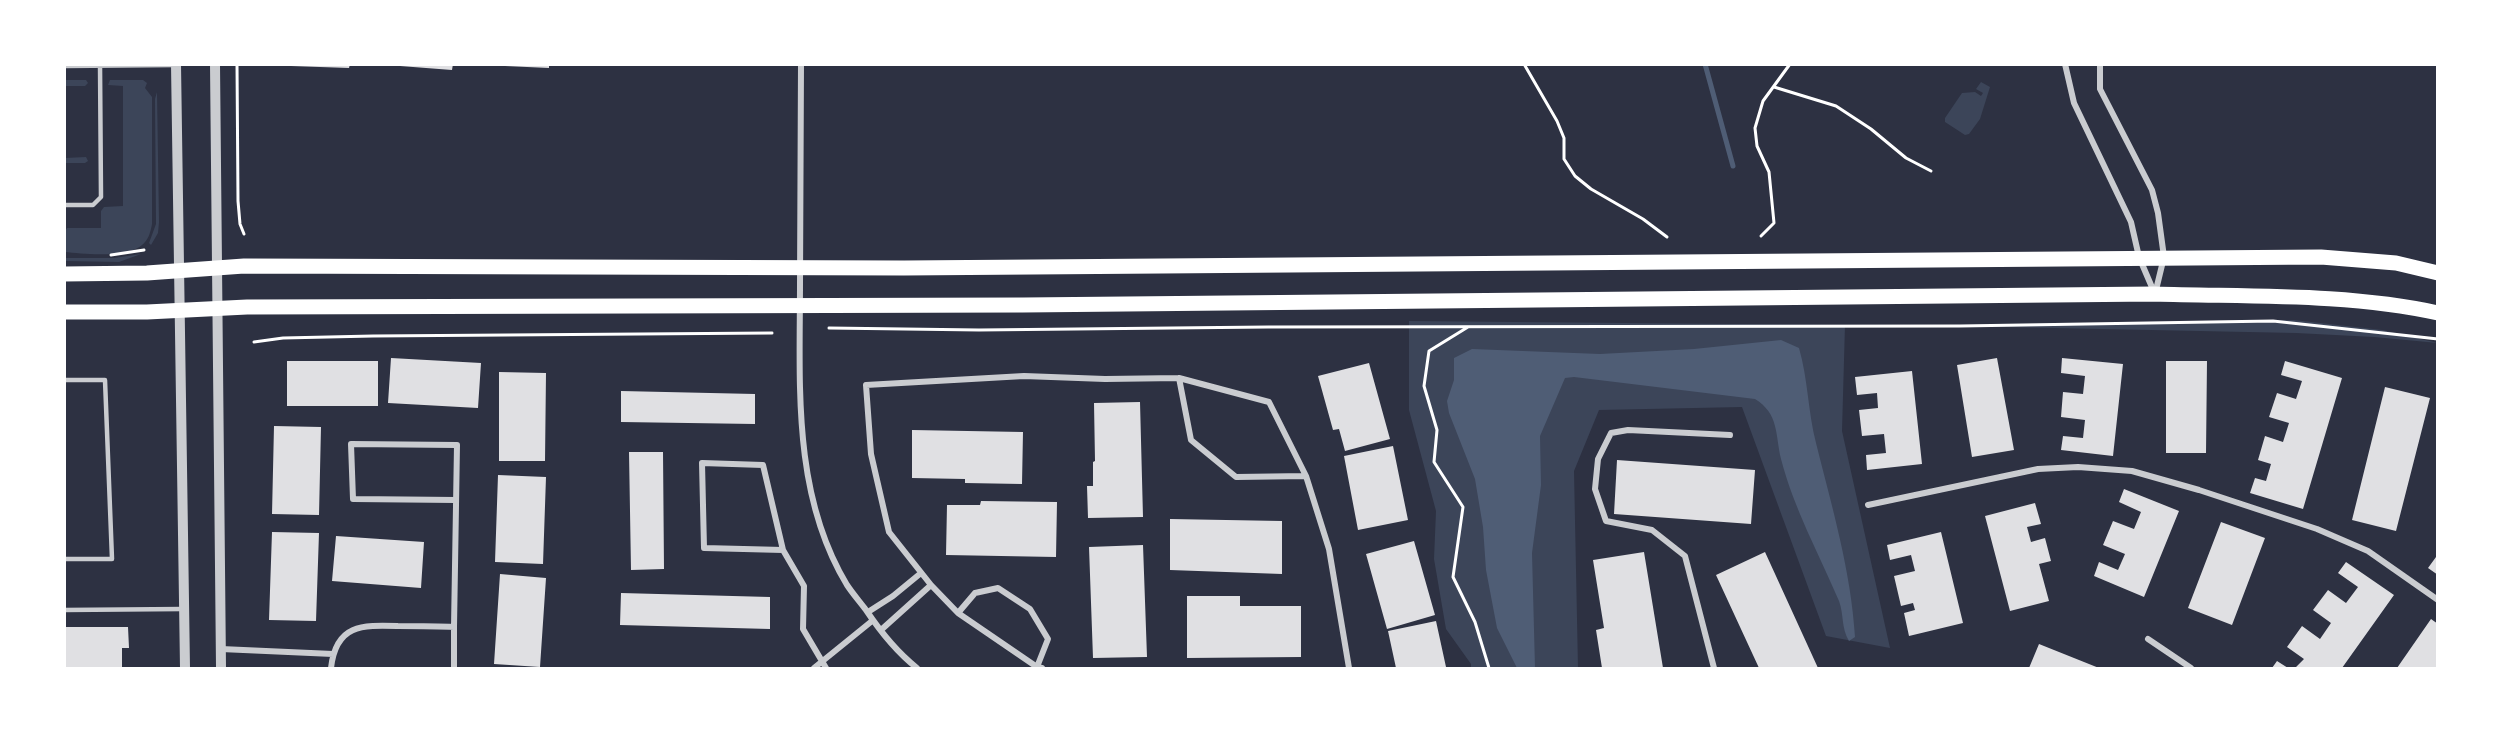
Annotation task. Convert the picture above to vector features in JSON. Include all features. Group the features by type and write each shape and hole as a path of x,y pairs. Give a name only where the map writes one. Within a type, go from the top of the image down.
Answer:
{"main road":[{"path":"64,274 218,268 800,268 2321,256 2396,263 2438,273"},
{"path":"64,312 218,308 2154,294 2333,300 2408,307 2438,313"}],"street":[{"path":"215,64 221,669"},
{"path":"801,64 800,305 802,441 806,470 813,501 834,558 848,585 872,621 917,669"},
{"path":"2065,64 2074,103 2131,222 2139,257 2154,294"},
{"path":"2100,64 2100,89 2152,190 2164,257 2154,294"},
{"path":"177,65 185,669"},
{"path":"958,613 975,592 998,588 1030,609 1048,639 1039,668 958,613 931,585 890,532 871,454 866,385 1024,376 1105,379 1179,378 1269,402 1306,476 1329,549 1349,669"},
{"path":"1179,378 1191,440 1236,477 1306,476"},
{"path":"1714,669 1685,556 1652,530 1606,521 1594,489 1598,459 1611,434 1628,430 1730,435"},
{"path":"453,669 457,446 351,444 352,499 456,500"},
{"path":"783,550 704,548 702,463 763,465 783,550 804,586 803,629 823,666"},
{"path":"1868,505 2038,469 2078,467 2132,471 2199,490 2317,529 2368,551 2438,600"},
{"path":"868,612 893,596 921,573"},
{"path":"881,630 931,585"},
{"path":"814,669 823,666 872,621"},
{"path":"331,669 333,654 338,642 365,625 454,627"},
{"path":"2148,639 2191,669"},
{"path":"221,649 333,654"}],"lane":[{"path":"64,205 93,206 101,197 100,65"},
{"path":"64,66 177,65"},
{"path":"64,380 105,380 112,559 64,559"},
{"path":"64,610 183,609"}],"path":[{"path":"237,64 238,201 240,224 244,234"},
{"path":"1524,64 1557,121 1564,138 1564,159 1575,176 1591,189 1643,219 1667,237"},
{"path":"1761,236 1774,223 1769,172 1756,146 1755,128 1763,101 1790,64"},
{"path":"1774,87 1836,106 1870,129 1906,158 1931,171"},
{"path":"106,255 130,254 144,250"},
{"path":"829,328 979,330 1960,326 2273,321 2438,339"},
{"path":"1468,327 1429,351 1424,386 1437,430 1434,462 1462,507 1453,577 1475,622 1489,669"},
{"path":"254,342 283,338 362,336 772,333"}],"shaded area":[{"path":"65,80 86,80 88,83 85,86 65,86"},
{"path":"110,80 143,80 147,83 145,88 152,97 152,224 145,242 130,251 107,254 65,252 67,228 101,228 101,211 104,207 123,206 123,86 108,85"},
{"path":"1981,82 1990,87 1980,119 1969,134 1965,135 1945,122 1945,118 1962,93 1975,92 1981,96 1983,93 1976,89"},
{"path":"157,92 159,222 158,233 151,245 149,243 156,224 155,99"},
{"path":"86,157 88,161 85,163 65,163 65,158"},
{"path":"141,254 119,262 65,261 65,258 114,258"},
{"path":"2294,320 2382,330 2438,343 2296,333 1956,326"},
{"path":"1409,321 1845,325 1842,431 1890,648 1826,636 1742,407 1599,410 1574,471 1578,668 1471,668 1471,664 1446,629 1434,559 1436,511 1409,410"},
{"path":"1781,340 1799,348 1802,360 1813,431 1845,563 1855,637 1849,641 1846,636 1839,601 1786,478 1775,425 1763,405 1755,399 1574,377 1565,378 1540,436 1541,485 1532,553 1535,668 1517,668 1497,628 1486,570 1483,527 1475,479 1449,413 1447,401 1454,380 1454,358 1472,349 1600,354 1694,349"}],"building":[{"path":"291,64 350,64 349,68 291,66"},
{"path":"400,64 453,64 452,70 400,66"},
{"path":"505,64 549,64 549,68 505,66"},
{"path":"391,358 481,363 478,408 388,403"},
{"path":"1997,358 2014,450 1972,457 1957,365"},
{"path":"2062,358 2123,364 2113,456 2061,450 2063,436 2083,438 2085,420 2061,417 2063,392 2083,394 2085,376 2061,373"},
{"path":"287,361 378,361 378,406 287,406"},
{"path":"2166,361 2207,361 2206,453 2166,453"},
{"path":"2285,361 2342,378 2303,509 2250,493 2255,478 2266,481 2271,464 2258,460 2265,436 2283,442 2289,423 2269,417 2277,393 2296,399 2302,381 2281,375"},
{"path":"1369,363 1390,439 1345,451 1339,429 1333,430 1318,376"},
{"path":"1912,371 1922,464 1867,470 1866,455 1886,453 1884,434 1862,436 1859,410 1878,408 1877,393 1857,395 1855,377"},
{"path":"499,372 546,373 545,461 499,461"},
{"path":"2385,387 2430,398 2396,531 2352,520"},
{"path":"621,391 755,394 755,424 621,422"},
{"path":"1140,402 1143,517 1088,518 1087,486 1093,486 1093,462 1095,461 1094,403"},
{"path":"274,426 321,427 319,515 272,514"},
{"path":"912,430 1023,432 1022,484 965,483 965,479 912,478"},
{"path":"1393,446 1408,520 1358,530 1344,456"},
{"path":"629,452 663,452 664,569 631,570"},
{"path":"1617,460 1755,470 1751,524 1614,514"},
{"path":"498,475 546,477 543,564 495,562"},
{"path":"2124,489 2179,511 2144,597 2094,576 2099,562 2118,570 2125,554 2103,545 2113,521 2134,529 2141,512 2119,502"},
{"path":"981,501 1057,502 1056,557 946,555 947,505 980,505"},
{"path":"2035,503 2041,524 2027,527 2031,542 2045,538 2051,561 2039,564 2049,601 2010,611 1985,516"},
{"path":"1170,519 1282,521 1282,574 1170,570"},
{"path":"2221,522 2265,538 2232,625 2188,608"},
{"path":"272,532 319,533 316,621 269,620"},
{"path":"1941,532 1963,623 1909,636 1904,613 1915,610 1913,603 1901,606 1894,576 1915,571 1911,555 1890,560 1887,545"},
{"path":"336,536 424,542 421,588 332,581"},
{"path":"1414,541 1435,615 1387,629 1366,554"},
{"path":"1143,545 1147,657 1093,658 1089,547"},
{"path":"1644,552 1663,668 1602,668 1596,630 1604,628 1593,560"},
{"path":"1765,552 1818,668 1759,668 1716,575"},
{"path":"2436,557 2438,559 2438,575 2428,568"},
{"path":"2346,562 2394,595 2342,668 2295,668 2304,659 2287,647 2302,626 2320,639 2331,623 2313,610 2328,590 2346,603 2358,587 2338,573"},
{"path":"500,574 546,578 540,667 494,664"},
{"path":"621,593 770,597 770,629 620,625"},
{"path":"1187,596 1240,596 1240,606 1301,606 1301,657 1187,658"},
{"path":"2431,619 2438,624 2438,668 2397,668"},
{"path":"1436,621 1446,667 1396,668 1388,631"},
{"path":"64,627 128,627 129,648 122,648 122,668 64,668"},
{"path":"2039,644 2099,668 2029,668"},
{"path":"2277,661 2288,668 2272,668"}],"waterway":[{"path":"1705,64 1733,166"}]}
